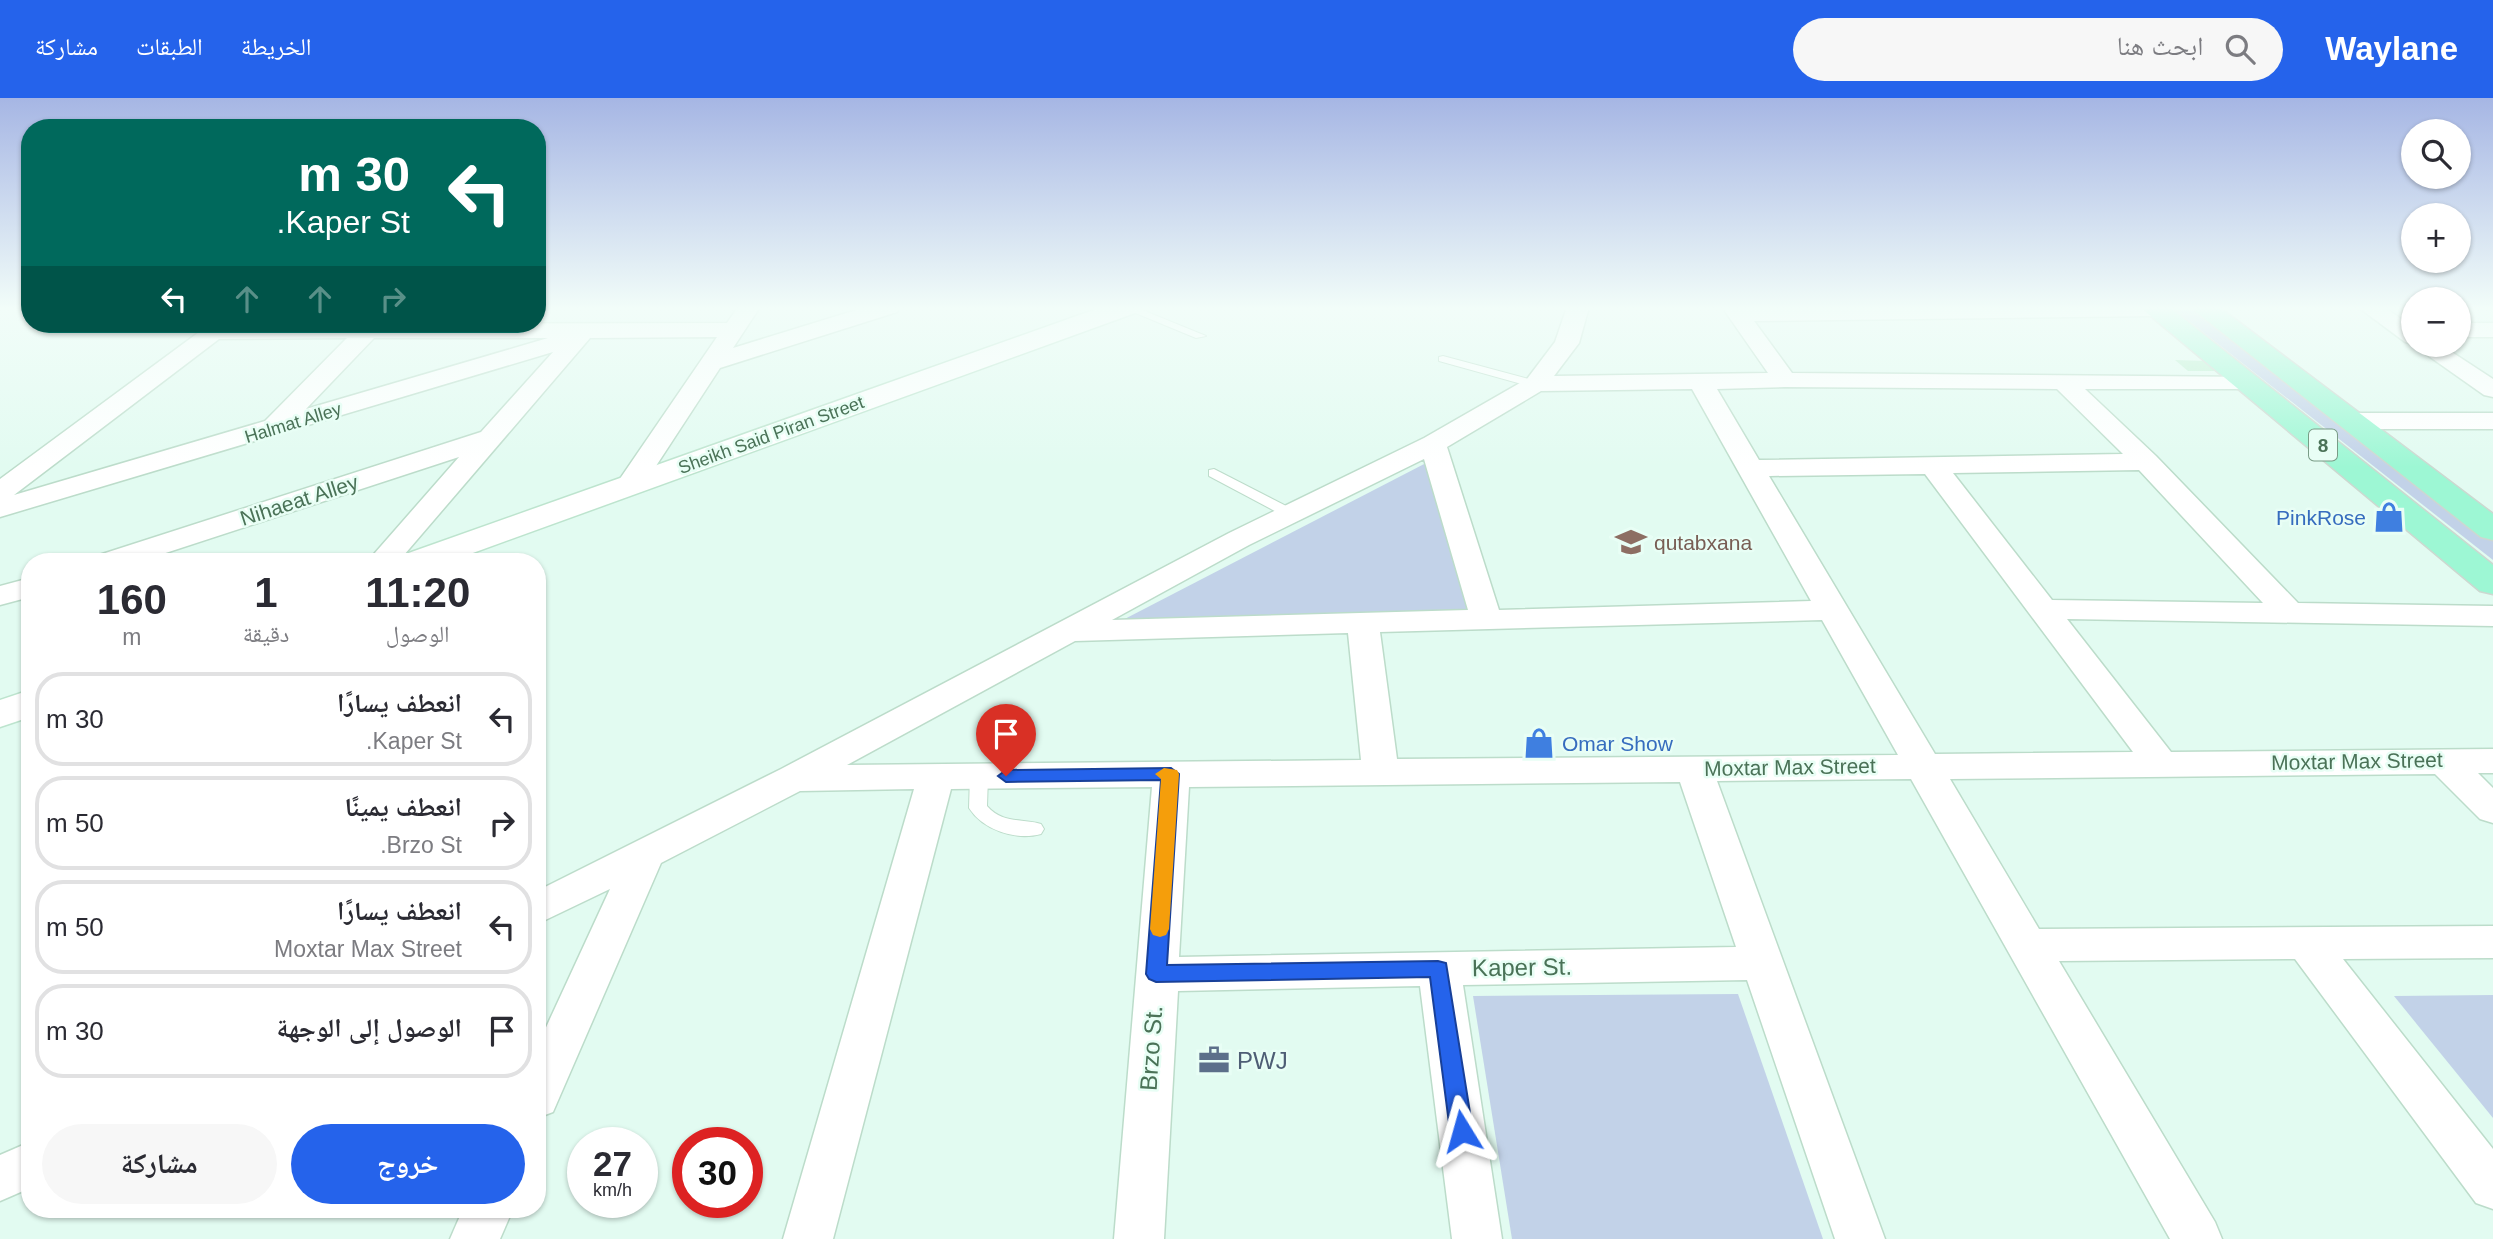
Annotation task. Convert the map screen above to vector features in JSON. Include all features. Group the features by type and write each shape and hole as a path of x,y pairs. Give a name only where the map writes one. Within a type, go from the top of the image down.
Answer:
{"main road":[{"name":"8","path":"2219,360 2493,583"},
{"name":"8","path":"2272,360 2490,525"}],"street":[{"path":"0,492 176,360"},
{"path":"273,429 340,360"},
{"name":"Halmat Alley","path":"0,508 499,360"},
{"path":"390,553 558,360"},
{"path":"629,486 713,360"},
{"path":"711,363 720,360"},
{"name":"Sheikh Said Piran Street","path":"440,553 978,360"},
{"path":"546,904 794,778 1291,513 1433,444 1536,384 1554,360"},
{"path":"1771,360 1785,380"},
{"path":"2448,360 2493,390"},
{"path":"1536,384 1785,380 2246,382"},
{"path":"1700,381 2197,1239"},
{"path":"2063,381 2146,462 2290,613"},
{"path":"2351,421 2493,421"},
{"name":"Nihaeat Alley","path":"135,553 490,438"},
{"path":"1433,444 1486,619"},
{"path":"1751,468 2146,462"},
{"path":"1933,465 2160,763"},
{"path":"0,596 21,590"},
{"path":"2042,609 2493,616"},
{"path":"1066,631 1363,625 1833,610"},
{"path":"1363,625 1380,772"},
{"path":"0,714 21,706"},
{"path":"2443,760 2493,810"},
{"name":"Moxtar Max Street","path":"794,778 2493,761"},
{"path":"1694,768 1860,1239"},
{"name":"Brzo St.","path":"1139,1239 1171,774"},
{"path":"808,1239 936,777"},
{"path":"546,1078 645,855"},
{"path":"2027,945 2493,942"},
{"path":"2306,943 2493,1187"},
{"name":"Kaper St.","path":"1156,974 1761,963"},
{"path":"1438,969 1477,1239"},
{"path":"0,1179 21,1168"},
{"path":"475,1239 484,1218"}],"lane":[{"path":"1448,360 1536,384"},
{"path":"1214,473 1291,513"},
{"path":"979,776 978,808 987,819 999,827 1035,829"}],"shaded area":[{"path":"2239,360 2262,360 2493,539 2493,560"},
{"path":"1428,462 1470,613 1115,624"},
{"path":"1738,994 1823,1239 1512,1239 1473,996"},
{"path":"2493,995 2493,1118 2394,996"}],"building":[{"path":"2175,360 2207,361 2219,371 2188,371"}],"slow traffic":[{"path":"1160,929 1171,774 1164,774"}],"place":[{"name":"PinkRose","path":"2389,517"},
{"name":"qutabxana","path":"1631,542"},
{"name":"Omar Show","path":"1539,743"},
{"name":"PWJ","path":"1214,1060"}],"route":[{"path":"1006,776 1171,774 1156,974 1438,969 1462,1131"}]}
